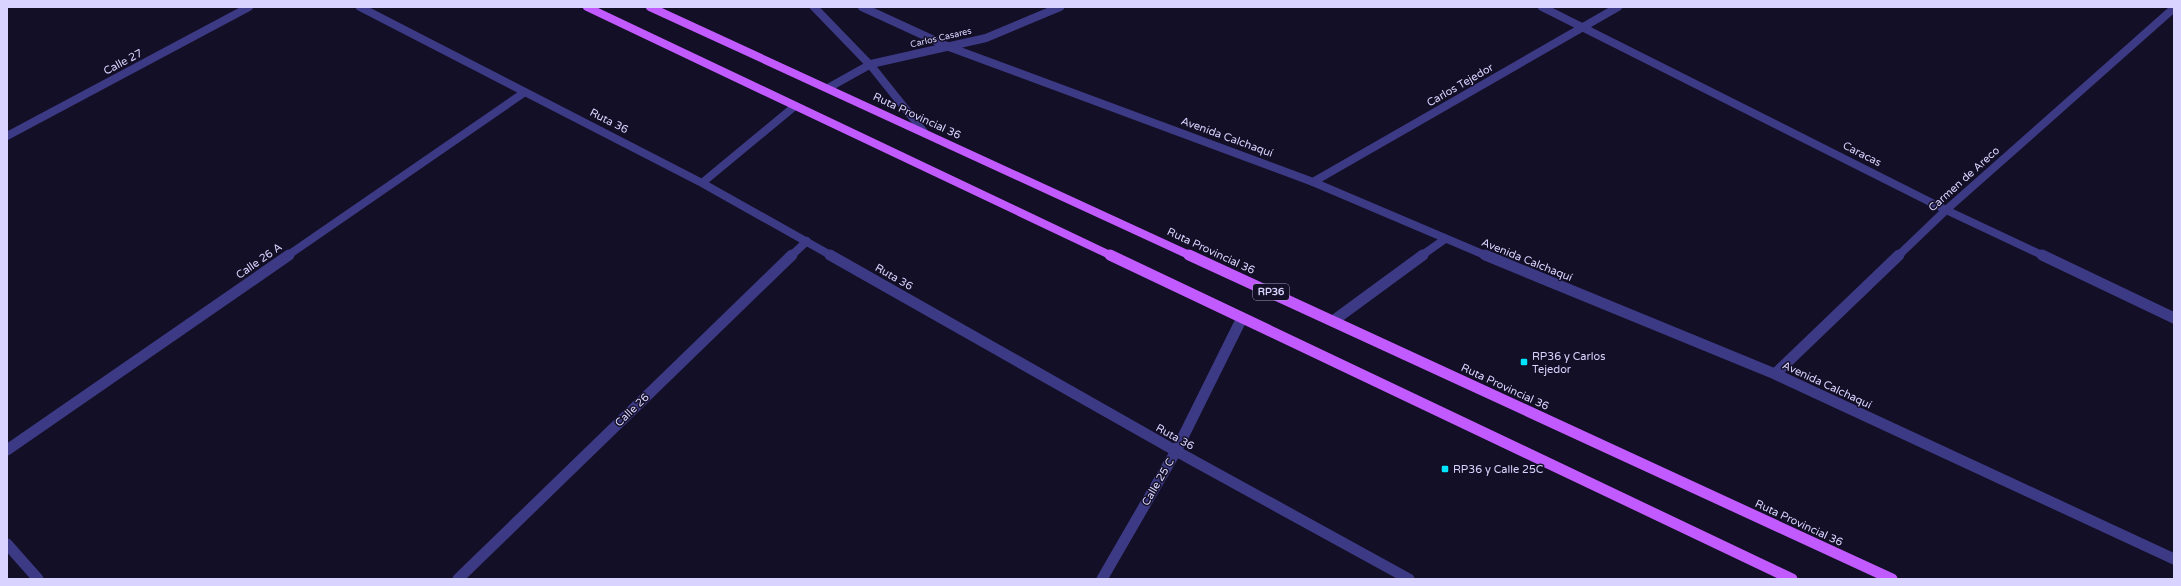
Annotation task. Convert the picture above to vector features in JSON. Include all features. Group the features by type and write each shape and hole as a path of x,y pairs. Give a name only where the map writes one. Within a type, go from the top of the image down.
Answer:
{"main road":[{"path":"587,7 1792,579"},
{"name":"Ruta Provincial 36","path":"650,7 1892,579"}],"street":[{"name":"Calle 27","path":"7,136 249,7"},
{"name":"Ruta 36","path":"360,7 702,183 1176,451 1409,579"},
{"path":"814,7 871,64 898,96 924,132"},
{"name":"Avenida Calchaquí","path":"862,7 949,47 1313,182 1445,239 1775,374 2174,559"},
{"name":"Carlos Casares","path":"828,88 871,64 986,38 1060,7"},
{"name":"Caracas","path":"1542,7 1946,210 2174,318"},
{"name":"Carlos Tejedor","path":"1313,182 1618,7"},
{"name":"Carmen de Areco","path":"1775,374 1946,210 2174,8"},
{"name":"Calle 26 A","path":"7,450 525,92"},
{"path":"702,183 795,106"},
{"path":"1333,321 1445,239"},
{"name":"Calle 26","path":"458,579 807,241"},
{"name":"Calle 25 C","path":"1102,579 1176,451 1242,318"},
{"path":"7,544 38,579"}],"place":[{"name":"RP36 y Carlos Tejedor","path":"1524,362"},
{"name":"RP36 y Calle 25C","path":"1445,469"}]}
